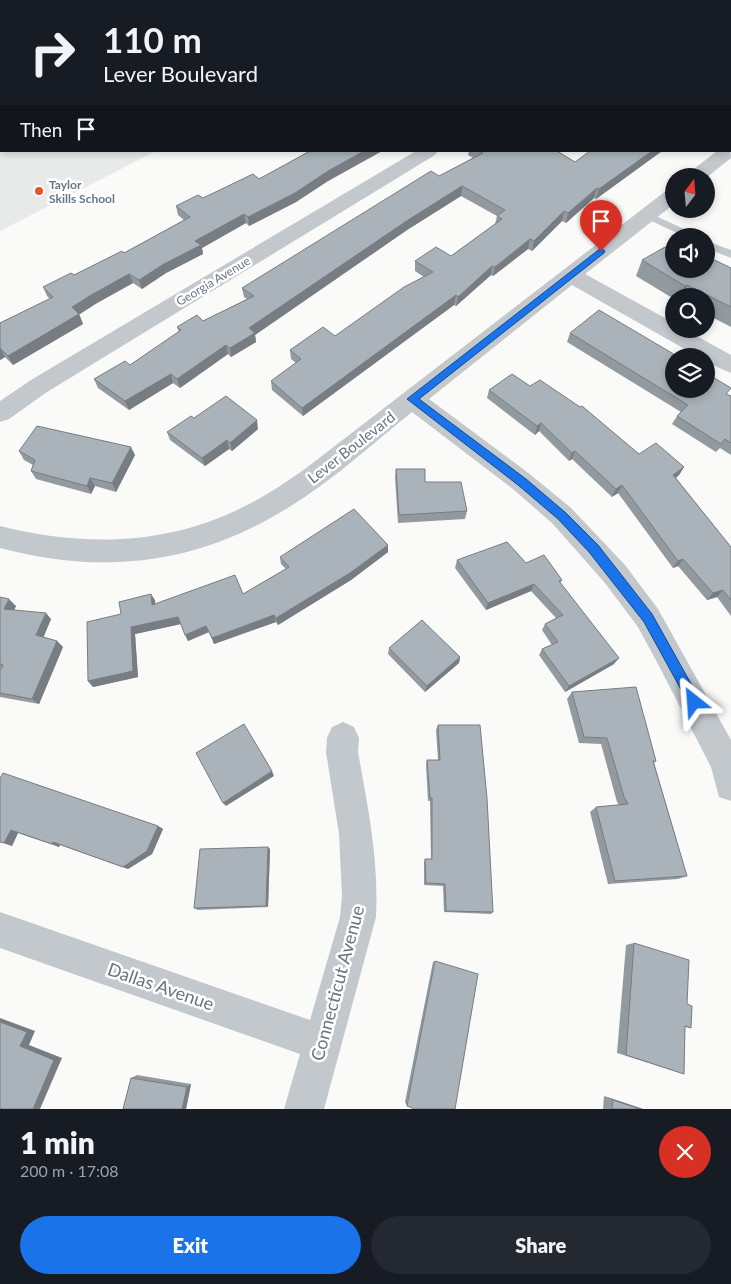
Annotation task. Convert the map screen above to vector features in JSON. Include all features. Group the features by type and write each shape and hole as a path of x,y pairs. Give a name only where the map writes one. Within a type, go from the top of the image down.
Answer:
{"street":[{"name":"Georgia Avenue","path":"0,414 40,386 426,152"},
{"path":"707,168 727,152"},
{"name":"Lever Boulevard","path":"0,537 60,550 92,553 126,551 194,538 239,522 275,503 314,476 665,201"},
{"path":"570,275 731,365"},
{"path":"412,399 528,488 562,516 594,548 648,618 729,771"},
{"name":"Connecticut Avenue","path":"304,1109 358,917 360,894 358,850 342,752 343,738"},
{"name":"Dallas Avenue","path":"0,930 322,1043"}],"lane":[{"path":"647,215 674,228"},
{"path":"715,248 731,254"}],"shaded area":[{"name":"Taylor Skills School","path":"0,152 154,152 0,231"}],"building":[{"path":"308,152 362,152 328,171 295,193 248,217 244,214 195,241 201,245 164,264 139,280 129,274 93,294 72,307 79,314 8,356 0,348 0,323 53,297 43,287 71,273 74,275 122,251 124,253 190,217 176,206 198,195 203,198 253,174 259,179"},
{"path":"482,152 559,152 575,162 589,152 651,152 599,189 597,188 568,213 564,211 534,241 530,239 495,267 492,266 458,297 456,295 302,408 271,381 301,359 290,350 323,327 335,336 404,287 433,272 415,261 436,247 451,256 502,219 497,216 505,210 462,186 408,220 249,328 255,333 230,348 226,345 177,379 171,374 125,401 94,379 125,361 130,365 181,330 177,327 197,315 203,321 254,296 242,288 431,171 439,176 483,153"},
{"path":"665,247 665,274 642,260"},
{"path":"715,260 731,268 731,307 715,299 715,288 685,286 672,278 715,278"},
{"path":"599,310 665,349 665,391 570,333"},
{"path":"512,374 530,386 540,380 580,407 582,406 639,454 656,443 684,467 673,475 731,547 731,600 723,590 713,593 683,559 678,561 622,485 616,489 575,451 572,453 541,423 537,426 489,390"},
{"path":"715,378 731,388 726,394 731,396 731,443 725,439 721,444 677,416 688,405 677,398 715,398"},
{"path":"226,396 257,420 230,443 227,440 202,458 167,432 191,416 194,418"},
{"path":"37,426 131,447 112,483 90,478 87,486 31,471 35,460 19,451"},
{"path":"396,469 425,469 425,482 461,482 467,511 399,515"},
{"path":"354,509 388,545 350,573 276,618 274,615 212,638 206,626 185,635 178,617 131,627 133,671 88,681 87,622 121,614 119,602 151,594 152,605 235,575 243,594 289,567 280,557"},
{"path":"507,542 526,563 544,555 562,580 559,581 619,658 569,686 542,649 558,642 545,624 563,615 534,584 488,603 457,560"},
{"path":"0,597 9,599 4,609 46,613 36,635 57,641 32,699 0,693 0,671 3,665 0,664"},
{"path":"422,620 460,657 427,686 389,648"},
{"path":"636,687 656,761 653,761 687,876 615,881 596,807 628,804 624,797 607,738 584,737 572,692"},
{"path":"244,724 272,771 223,803 196,753"},
{"path":"438,725 480,725 487,798 493,912 446,911 445,884 426,883 425,859 432,859 432,798 430,798 427,760 440,760"},
{"path":"3,773 158,826 147,851 123,867 53,842 52,844 11,830 4,843 0,842 0,778"},
{"path":"268,847 266,906 194,908 200,849"},
{"path":"634,943 689,960 687,1004 692,1006 691,1028 685,1026 684,1074 626,1055"},
{"path":"435,961 478,974 455,1109 415,1109 407,1106"},
{"path":"0,1022 27,1032 20,1046 54,1060 33,1109 0,1108"},
{"path":"131,1078 187,1087 182,1109 123,1109"},
{"path":"613,1100 640,1109 612,1109"}],"place":[{"name":"Taylor Skills School","path":"39,191"}],"route":[{"path":"601,251 412,399 522,482 562,516 594,548 648,618 694,702"}]}
